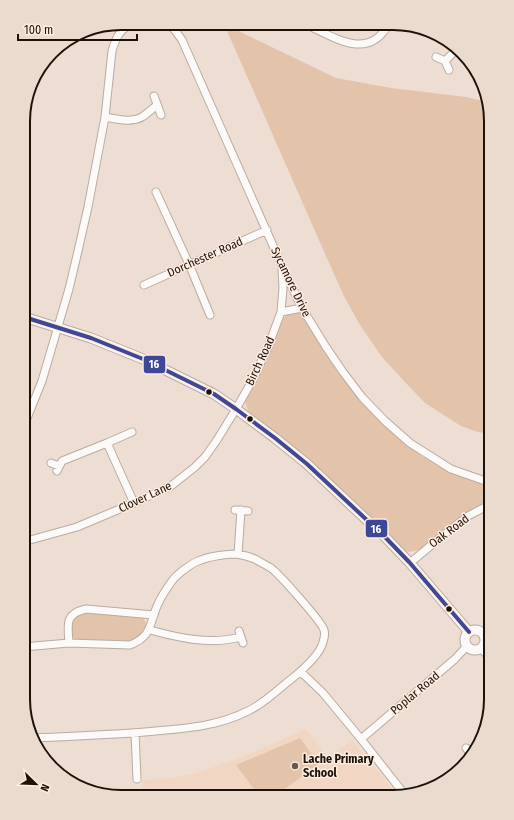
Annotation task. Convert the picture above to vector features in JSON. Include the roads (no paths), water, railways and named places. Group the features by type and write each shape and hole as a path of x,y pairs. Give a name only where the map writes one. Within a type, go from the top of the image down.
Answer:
{"street":[{"path":"30,411 42,381 69,289 88,207 105,117 114,41 122,30"},
{"name":"Sycamore Drive","path":"175,30 182,40 302,308 326,347 362,396 385,421 410,444 451,469 484,483"},
{"path":"318,30 350,44 362,44 375,40 385,30"},
{"path":"445,61 453,53"},
{"path":"436,57 445,61 449,70"},
{"path":"154,96 160,115"},
{"path":"105,117 134,120 141,118 150,109 157,105"},
{"path":"156,192 189,264 210,315"},
{"name":"Dorchester Road","path":"144,285 267,230"},
{"name":"Birch Road","path":"236,409 252,381 268,347 281,312 283,288 282,266"},
{"path":"281,312 302,308"},
{"path":"30,320 92,338 143,359 214,394 236,409 307,464 380,531 470,632"},
{"name":"Clover Lane","path":"30,540 77,527 171,486 195,468 205,457 218,440 236,409"},
{"path":"51,463 58,469 62,461 132,432"},
{"path":"107,443 134,503"},
{"name":"Oak Road","path":"410,563 468,516 484,508"},
{"path":"238,554 241,510"},
{"path":"30,646 69,643 130,645 138,642 150,630 158,604 172,580 186,568 200,560 238,554 271,568 320,624 324,631 323,643 318,652 300,672 266,699 235,717 194,728 135,733 39,738"},
{"path":"69,643 68,626 72,615 77,611 86,609 154,615"},
{"path":"150,630 186,639 219,640 241,637"},
{"path":"484,637 483,634 476,631 470,632 466,636 465,640 467,646 472,650 482,648 484,643"},
{"name":"Poplar Road","path":"361,739 455,659 467,646"},
{"path":"300,672 323,692 401,790"},
{"path":"135,733 137,779"}],"place":[{"name":"Lache Primary School","path":"295,766"}]}
